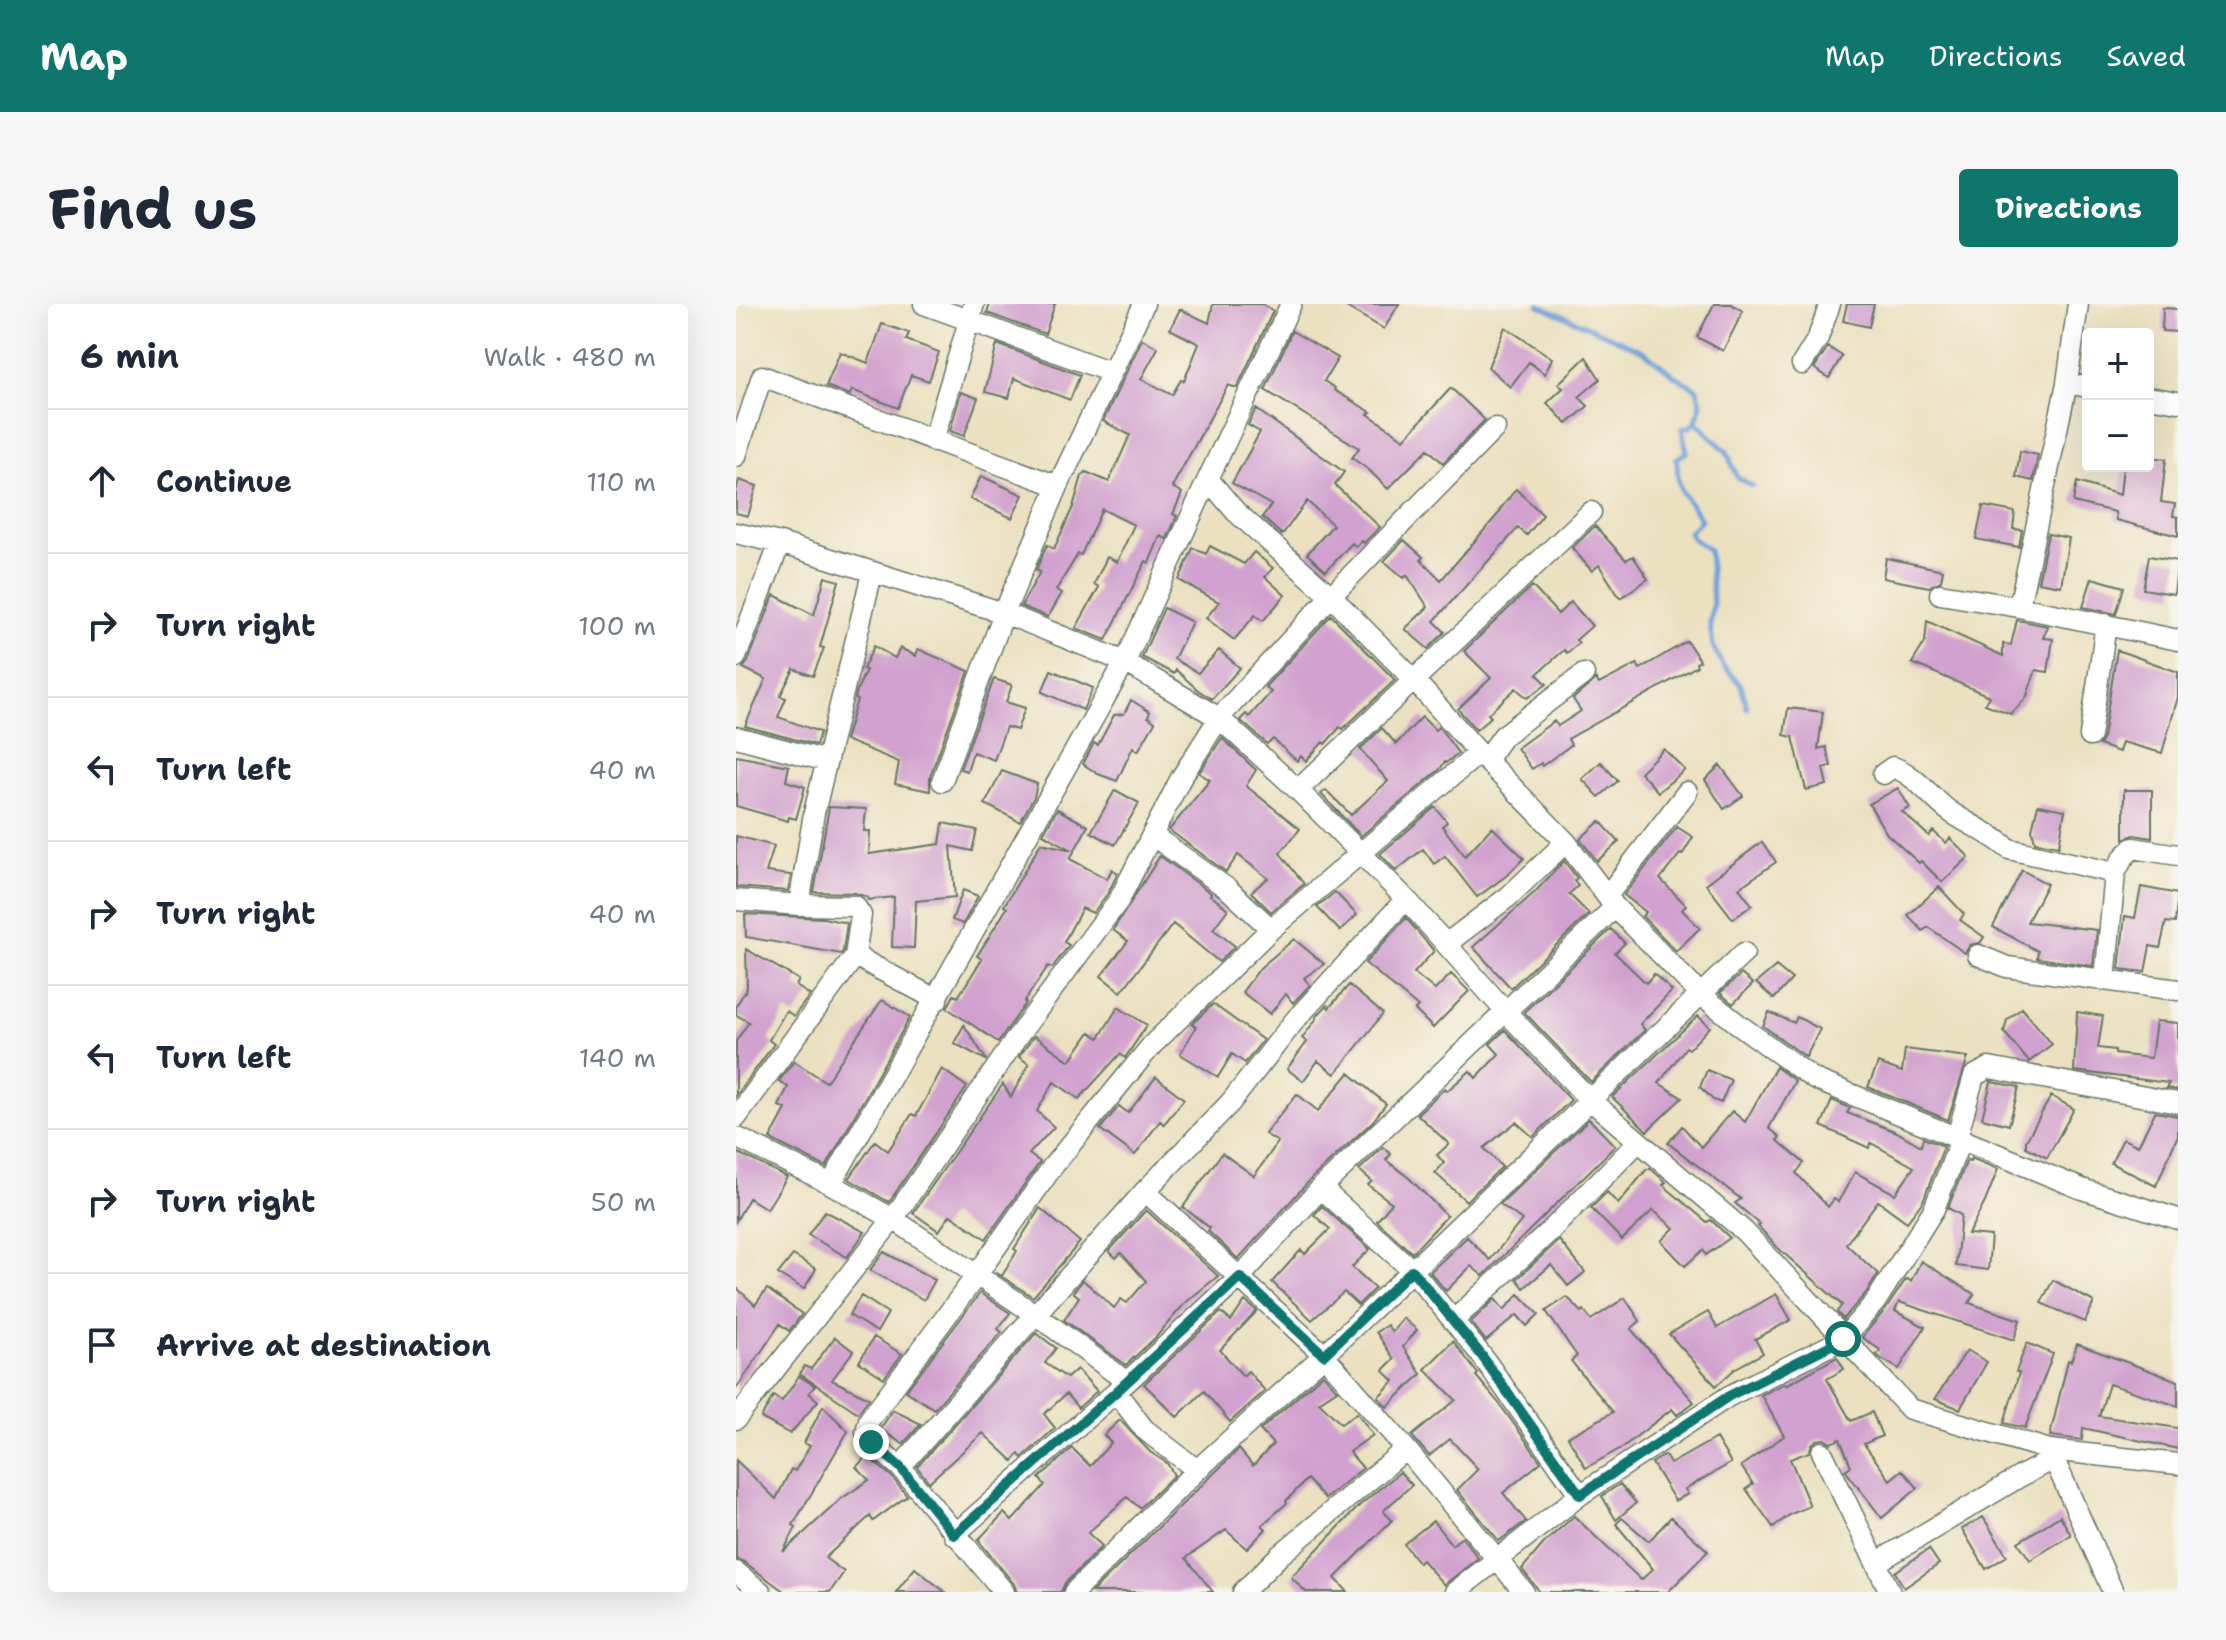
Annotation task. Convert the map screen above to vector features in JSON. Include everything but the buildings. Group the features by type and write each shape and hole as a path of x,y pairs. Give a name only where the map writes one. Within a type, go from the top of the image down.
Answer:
{"street":[{"path":"924,304 972,312 1111,372"},
{"path":"942,781 1004,613 1058,486 1144,304"},
{"path":"831,1184 1125,662 1291,304"},
{"path":"1802,364 1818,338 1830,304"},
{"path":"2019,607 2067,383 2078,304"},
{"path":"933,441 972,312"},
{"path":"736,456 762,376 1058,486"},
{"path":"2067,383 2082,386"},
{"path":"2154,398 2178,402"},
{"path":"736,1419 893,1219 1018,1036 1119,900 1181,778 1219,718 1331,596 1495,428"},
{"path":"1208,479 1236,512 1331,596 1414,680 1482,757 1566,842 1611,901 1699,993 1814,1079 2082,1189 2178,1219"},
{"path":"1298,790 1591,512"},
{"path":"736,533 780,543 1004,613 1125,662 1219,718 1298,790 1406,899 1506,1012 1589,1099 1744,1231 1910,1409 2052,1455 2178,1464"},
{"path":"736,657 780,543"},
{"path":"799,905 814,813 872,573"},
{"path":"1940,594 2178,640"},
{"path":"2090,736 2106,624"},
{"path":"1004,1592 900,1467 871,1442 866,1432 869,1420 1053,1166 1152,1045 1271,929 1360,853 1482,757 1503,736 1584,674"},
{"path":"736,737 827,761"},
{"path":"1883,774 1893,767 1903,770 1949,810 2009,849 2115,873"},
{"path":"954,1535 1240,1277 1321,1188 1506,1012 1611,901 1687,792"},
{"path":"1152,835 1228,889 1271,929"},
{"path":"1446,944 1508,897 1566,842"},
{"path":"2105,980 2115,873 2123,858 2133,848 2178,855"},
{"path":"900,1467 1145,1191 1230,1103 1296,1019 1406,899"},
{"path":"736,900 855,906 861,915 855,956 736,1118"},
{"path":"1074,1592 1197,1470 1324,1355 1744,953"},
{"path":"1978,955 2007,967 2178,990"},
{"path":"855,956 937,1000"},
{"path":"1455,1592 1580,1495 1729,1396 1843,1339 1876,1301 1934,1209 1959,1138 1974,1076 1989,1068 2178,1103"},
{"path":"736,1137 893,1219 1035,1314 1121,1387 1144,1429 1197,1470"},
{"path":"1453,1321 1549,1232 1638,1142"},
{"path":"1321,1188 1412,1270 1482,1356 1580,1495"},
{"path":"1145,1191 1324,1355 1524,1592"},
{"path":"1243,1592 1280,1555 1406,1449"},
{"path":"1822,1452 1890,1592"},
{"path":"1876,1563 2052,1455"},
{"path":"2052,1455 2109,1591"},
{"path":"736,1572 761,1592"}],"waterway":[{"path":"1539,305 1643,351 1697,389 1701,403 1696,422 1727,452 1737,477 1752,486"},
{"path":"1696,422 1682,429 1687,452 1676,459 1679,484 1701,520 1689,532 1693,539 1709,550 1713,646 1723,666 1741,685 1747,708"}],"route":[{"path":"871,1442 900,1467 954,1535 1240,1277 1324,1355 1412,1270 1482,1356 1580,1495 1729,1396 1843,1339"}]}
